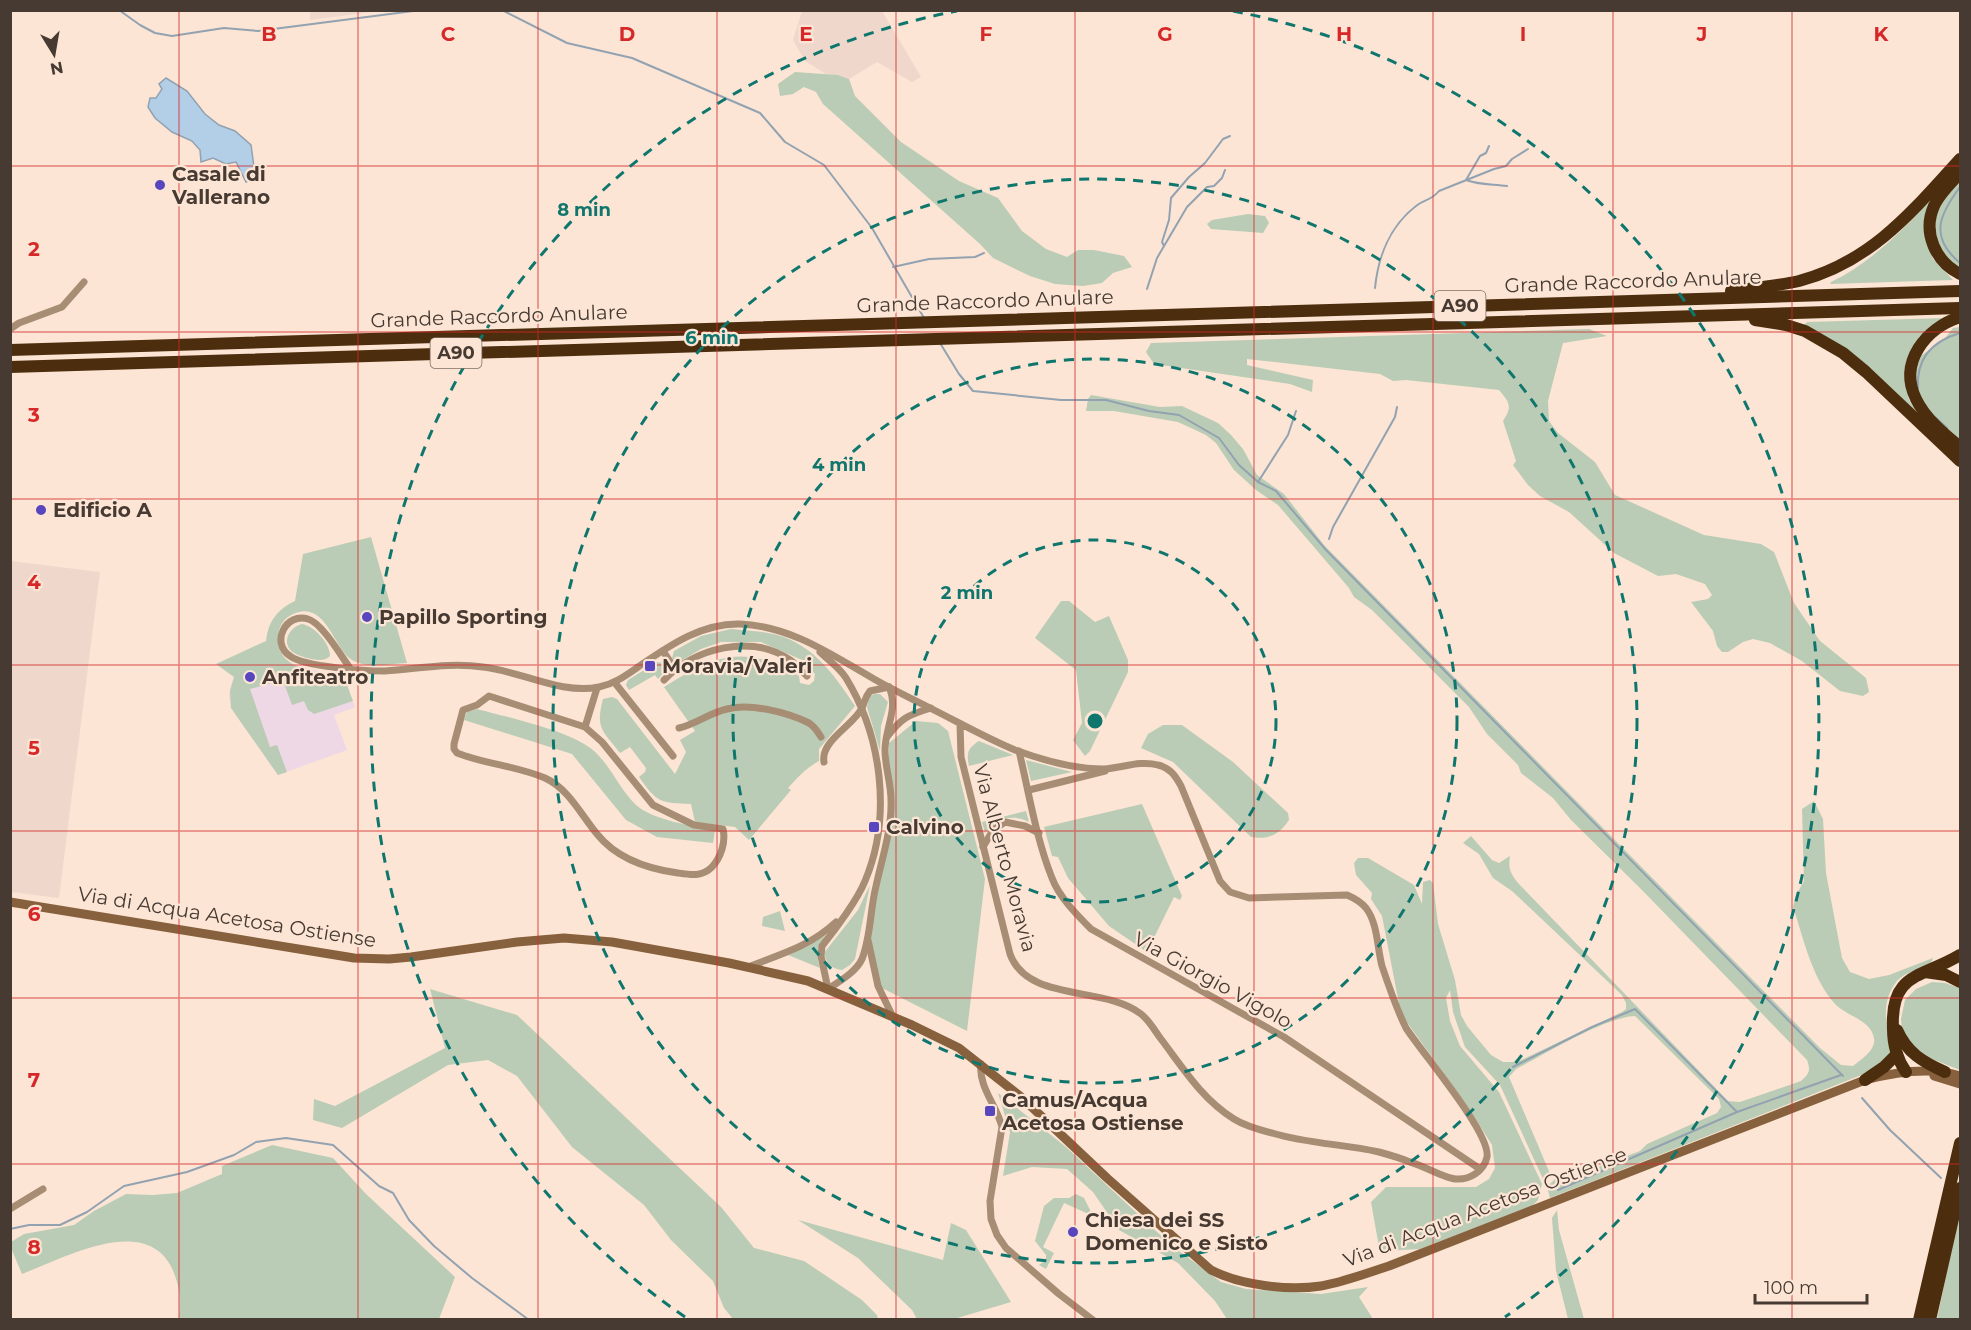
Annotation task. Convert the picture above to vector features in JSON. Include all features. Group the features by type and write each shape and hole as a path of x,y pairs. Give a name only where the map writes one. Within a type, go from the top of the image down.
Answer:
{"highway":[{"path":"1676,300 1797,281 1851,260 1885,237 1960,159"},
{"path":"1960,173 1937,200 1932,209 1930,222 1931,239 1938,256 1950,268 1960,273"},
{"name":"Grande Raccordo Anulare","path":"10,350 1960,291"},
{"name":"Grande Raccordo Anulare","path":"10,367 1960,308"},
{"path":"1679,316 1765,321 1811,333 1860,367 1960,461"},
{"path":"1960,317 1945,322 1928,334 1914,357 1911,377 1915,396 1922,408 1960,447"},
{"path":"1910,1072 1896,1054 1892,1021 1894,1001 1900,989 1909,980 1960,955"},
{"path":"1924,972 1946,975 1960,982"},
{"path":"1892,1021 1906,1048 1920,1059 1945,1072"},
{"path":"1865,1080 1884,1067 1896,1054"},
{"path":"1929,1320 1960,1143"},
{"path":"1919,1316 1960,1188"}],"street":[{"path":"10,329 18,323 62,307 84,282"},
{"name":"Via Alberto Moravia","path":"350,668 311,620 302,618 293,620 283,629 281,643 285,652 292,658 325,666 367,671 456,665 478,666 562,686 597,688 615,683 693,633 709,627 737,624 765,626 797,636 986,738 1019,752 1085,768 1118,768 1147,763 1160,765 1173,772 1181,786 1220,881 1230,892 1249,898 1347,895 1365,907 1373,923 1382,965 1406,1028 1476,1124 1486,1144 1486,1158 1480,1169 1471,1176 1453,1179 1426,1166 1380,1152 1300,1141 1235,1120 1214,1104 1191,1080 1141,1014 1116,1002 1044,986 1027,979 1013,962 1010,954 961,757 960,724"},
{"path":"812,644 844,676 861,709 870,732 880,789 877,844 865,882 822,946 821,956 828,989 850,974 861,960 868,937 876,885 889,835 891,801 885,740 894,698 889,687 870,691 864,698 861,709 825,750 824,762"},
{"path":"664,680 675,669 708,652 728,647 758,647 789,659 807,676"},
{"path":"663,651 675,669"},
{"path":"615,683 673,756"},
{"path":"585,727 597,688"},
{"path":"489,696 585,727 602,742 653,805 680,816 694,825 723,829 721,852 707,872 698,875 639,864 619,853 599,836 561,788 545,778 457,753 454,749 463,710 477,705 489,696"},
{"path":"679,728 729,708 765,708 811,724 821,736"},
{"path":"885,740 898,722 931,708"},
{"name":"Via Giorgio Vigolo","path":"1019,752 1052,879 1079,917 1091,929 1284,1037 1480,1169"},
{"path":"1029,790 1118,768"},
{"path":"983,847 993,830 1005,822 1025,826 1039,833"},
{"name":"Via di Acqua Acetosa Ostiense","path":"10,902 354,958 400,958 564,938 612,942 747,967 808,981 942,1039 981,1064 1020,1096 1202,1263 1226,1277 1296,1287 1321,1286 1389,1266 1865,1080 1910,1072 1945,1072 1960,1076"},
{"path":"747,967 803,946 820,937 844,914"},
{"path":"868,937 878,986 893,1017"},
{"path":"981,1064 981,1078 1002,1127 990,1201 991,1219 997,1235 1006,1248 1093,1320"},
{"name":"Via di Acqua Acetosa Ostiense","path":"1910,1072 1960,1084"},
{"path":"10,1209 43,1189"}],"shaded area":[{"path":"310,10 379,11 310,20"},
{"path":"802,11 882,11 921,77 912,82 877,62 849,79 826,74 805,61 793,40"},
{"path":"11,561 100,572 59,898 11,892"},
{"path":"268,659 344,677 355,707 334,715 347,750 278,775 231,708 229,696 235,675"}],"green space":[{"path":"795,72 838,75 849,79 855,96 901,142 959,181 998,198 1022,231 1046,249 1067,257 1078,250 1094,250 1124,256 1132,267 1113,273 1102,283 1083,286 1055,284 1030,276 993,258 823,104 816,92 804,87 793,94 780,96 778,84"},
{"path":"1960,182 1960,269 1941,252 1936,239 1935,223 1940,202"},
{"path":"1935,196 1927,240 1933,259 1953,280 1830,284 1861,265 1900,232"},
{"path":"1248,214 1265,216 1269,223 1263,233 1211,229 1207,224 1212,220"},
{"path":"1946,318 1919,337 1906,361 1905,382 1909,400 1921,418 1803,326 1807,322"},
{"path":"1960,327 1960,443 1917,398 1914,370 1921,356 1946,337 1953,328"},
{"path":"1589,329 1607,336 1563,343 1548,401 1549,421 1558,433 1595,462 1615,495 1704,535 1761,544 1774,552 1794,603 1820,641 1866,678 1869,692 1863,696 1840,691 1802,661 1770,643 1753,639 1743,642 1728,652 1722,652 1717,646 1713,631 1691,602 1708,599 1712,595 1705,584 1676,574 1658,576 1614,553 1569,512 1540,496 1528,485 1513,465 1516,461 1503,421 1509,408 1499,390 1406,380 1393,381 1380,374 1247,359 1247,365 1313,380 1312,392 1290,384 1154,364 1146,352 1151,343"},
{"path":"1091,395 1160,407 1182,406 1218,423 1243,449 1257,475 1284,494 1324,545 1820,1048 1841,1065 1853,1066 1868,1054 1873,1046 1872,1032 1864,1023 1836,1005 1828,995 1810,959 1793,907 1796,895 1804,881 1802,809 1814,801 1823,819 1826,873 1842,958 1850,972 1869,979 1889,975 1933,958 1930,965 1908,973 1900,978 1891,989 1886,1016 1892,1053 1869,1072 1550,1198 1547,1187 1555,1179 1558,1182 1640,1151 1647,1144 1717,1113 1721,1107 1719,1099 1635,1016 1622,1018 1592,1029 1516,1069 1509,1077 1551,1176 1546,1180 1543,1179 1500,1085 1465,1047 1453,1012 1450,990 1446,998 1450,1021 1460,1046 1499,1092 1542,1184 1538,1200 1532,1206 1420,1249 1384,1251 1379,1247 1371,1202 1386,1187 1476,1187 1489,1179 1495,1168 1492,1145 1468,1107 1401,1014 1382,916 1371,899 1372,893 1356,875 1354,863 1358,858 1368,858 1414,885 1422,904 1423,882 1430,880 1433,883 1438,924 1455,980 1461,1015 1491,1055 1503,1062 1517,1062 1622,1012 1626,1009 1626,1003 1622,995 1512,891 1493,878 1479,854 1463,843 1471,836 1492,860 1499,863 1510,856 1510,870 1518,883 1728,1101 1740,1102 1801,1081 1808,1072 1807,1060 1571,820 1553,798 1521,773 1518,765 1487,734 1469,707 1372,610 1354,597 1349,588 1278,505 1256,490 1234,470 1216,443 1206,435 1178,422 1114,411 1086,411"},
{"path":"371,537 407,663 379,665 358,663 345,654 328,627 313,613 304,611 287,618 278,636 279,648 284,656 300,668 344,677 353,701 314,714 308,710 304,701 292,705 285,686 279,681 250,689 270,747 277,745 287,772 278,775 231,708 230,691 234,677 216,664 266,641 269,628 278,612 295,601 303,554"},
{"path":"1061,601 1069,601 1095,622 1109,616 1128,660 1128,672 1090,751 1085,756 1073,740 1082,723 1076,670 1035,638"},
{"path":"302,624 307,625 320,636 330,656 318,660 294,653 290,649 288,636 293,629"},
{"path":"731,629 768,633 796,642 829,670 855,706 819,749 819,761 799,776 788,788 791,790 749,840 735,827 695,822 691,804 666,802 655,797 639,777 646,768 630,747 620,753 605,734 600,723 603,699 612,697 617,699 675,774 686,752 680,740 695,731 664,687 699,667 730,657 762,659 799,676 800,683 809,685 814,681 815,674 802,660 761,642 721,642 701,649 681,661 675,661 672,658 674,651 701,636"},
{"path":"657,662 663,663 667,669 658,679 655,675 629,690 626,685 628,680"},
{"path":"880,694 888,702 881,726 880,751 867,707 869,697"},
{"path":"477,709 555,731 584,744 600,757 636,805 662,818 715,830 713,843 657,837 626,820 572,754 464,720 467,712"},
{"path":"916,721 938,723 948,731 985,879 967,1031 878,986 868,926 889,835 889,743"},
{"path":"1163,725 1182,725 1233,762 1288,813 1289,820 1273,835 1263,838 1251,837 1173,762 1141,748 1148,734"},
{"path":"979,741 1013,755 969,766 969,751"},
{"path":"1026,760 1072,772 1031,781"},
{"path":"1142,804 1182,896 1180,900 1174,897 1147,952 1109,926 1068,878 1058,857 1052,856 1044,827"},
{"path":"1026,811 1029,822 1016,818 1005,819 994,824 985,833 982,822"},
{"path":"870,885 855,959 842,970 832,967 824,953 858,910"},
{"path":"780,911 785,931 762,926 763,917"},
{"path":"827,935 818,950 820,968 788,955"},
{"path":"1932,982 1960,988 1960,1070 1919,1054 1902,1031 1901,1019 1905,1000 1916,989"},
{"path":"430,989 517,1015 721,1207 754,1248 804,1261 862,1300 877,1315 878,1319 733,1319 724,1308 713,1281 671,1240 644,1205 572,1147 517,1076 488,1060 448,1065 342,1128 313,1120 314,1099 335,1106 445,1048"},
{"path":"998,1093 1066,1147 1171,1245 1221,1282 1246,1289 1321,1294 1368,1287 1359,1297 1373,1319 1227,1319 1215,1301 1178,1263 1119,1230 1093,1192 1067,1169 1032,1167 1003,1176 1010,1132"},
{"path":"272,1145 333,1158 366,1194 455,1277 439,1319 179,1319 177,1282 167,1259 151,1247 132,1242 110,1243 86,1249 22,1274 11,1248 11,1242 24,1234 74,1225 126,1194 177,1193 222,1174 222,1166"},
{"path":"1076,1194 1084,1198 1093,1216 1064,1203 1043,1247 1054,1253 1046,1269 1039,1265 1046,1260 1046,1255 1035,1241 1044,1206 1054,1198 1069,1198"},
{"path":"1960,1208 1960,1319 1937,1319"},
{"path":"1557,1210 1559,1230 1584,1319 1568,1319 1556,1271 1552,1218"},
{"path":"798,1220 943,1260 951,1223 966,1230 1011,1302 954,1319 917,1319 912,1310 858,1258"}],"water":[{"path":"166,78 187,91 205,114 219,125 235,131 251,145 255,174 251,180 246,182 236,162 226,164 213,158 201,162 200,150 192,141 172,132 155,118 148,107 150,98 156,98 162,89 159,84"}],"waterway":[{"path":"119,10 155,33 172,36 224,28 258,31 421,10"},
{"path":"502,10 567,43 632,58 760,113 785,142 824,165 872,228 924,318"},
{"path":"1164,246 1162,242 1169,220 1171,198 1205,163 1223,139 1230,136"},
{"path":"1489,146 1486,153 1480,156 1466,180 1507,186"},
{"path":"1375,288 1382,254 1392,233 1407,214 1439,191 1506,166 1512,159 1528,149"},
{"path":"1147,289 1157,258 1187,207 1207,187 1214,186 1222,178 1225,170"},
{"path":"1960,187 1947,207 1940,226 1944,244 1960,263"},
{"path":"893,267 929,259 975,257 984,253"},
{"path":"1918,388 1920,368 1928,352 1950,336 1960,333"},
{"path":"940,343 959,374 973,391 1061,400 1106,400 1149,411 1179,415 1219,438 1239,465 1258,482 1276,491 1326,550 1843,1076"},
{"path":"1329,539 1333,527 1395,417 1397,407"},
{"path":"1258,482 1288,435 1296,411"},
{"path":"1936,418 1947,428"},
{"path":"1513,1067 1592,1027 1635,1009 1737,1112"},
{"path":"1558,1190 1737,1112 1841,1075"},
{"path":"1862,1098 1890,1130 1941,1178"},
{"path":"10,1229 29,1225 60,1225 87,1212 124,1186 187,1172 234,1155 256,1142 286,1138 333,1145 379,1186 393,1193 409,1220 434,1246 472,1278 529,1320"}],"place":[{"name":"Casale di Vallerano","path":"160,185"},
{"name":"Edificio A","path":"41,510"},
{"name":"Papillo Sporting","path":"367,617"},
{"name":"Moravia/Valeri","path":"650,666"},
{"name":"Anfiteatro","path":"250,677"},
{"name":"Calvino","path":"874,827"},
{"name":"Camus/Acqua Acetosa Ostiense","path":"990,1111"},
{"name":"Chiesa dei SS Domenico e Sisto","path":"1073,1232"}]}
